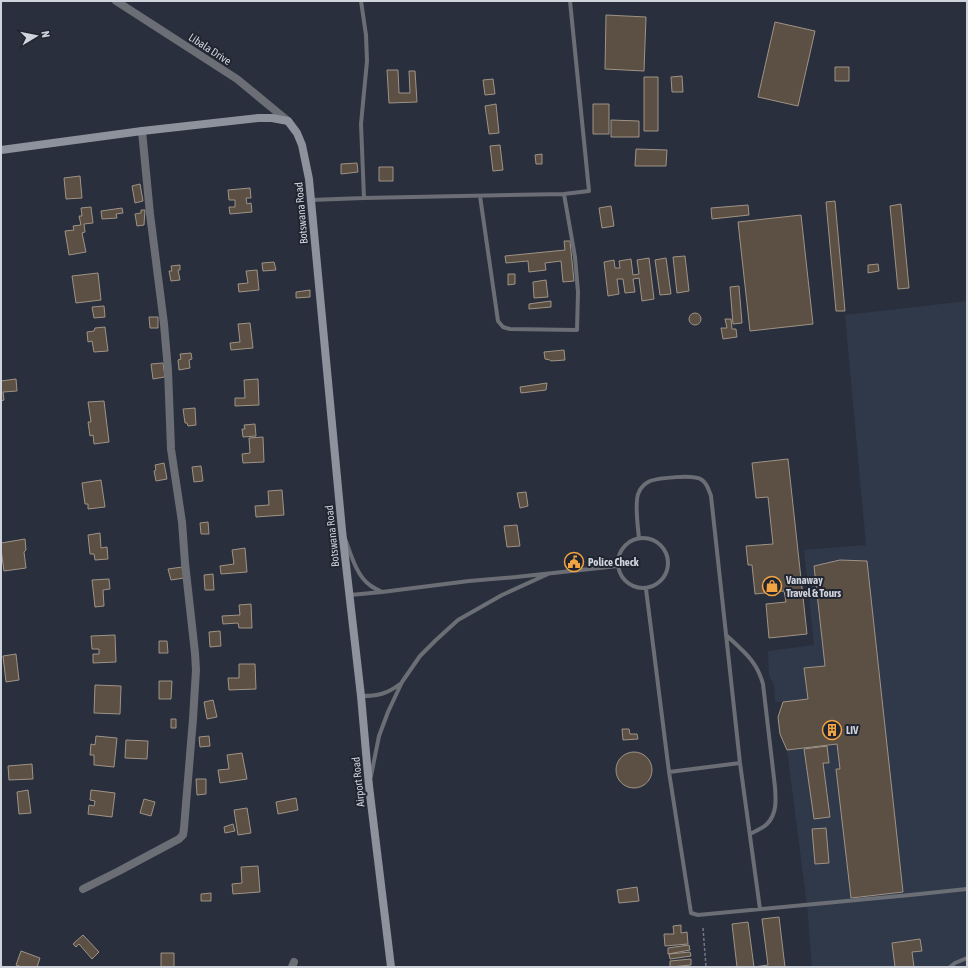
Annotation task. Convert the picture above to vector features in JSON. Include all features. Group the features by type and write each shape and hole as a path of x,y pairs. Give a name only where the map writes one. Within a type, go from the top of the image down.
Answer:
{"street":[{"name":"Libala Drive","path":"116,1 237,79 288,121"},
{"path":"1,150 142,131 258,118 272,118 288,121"},
{"name":"Botswana Road","path":"288,121 302,145 309,178 349,595"},
{"path":"83,889 159,851 179,839 183,834 193,719 196,670 195,654 182,522 171,449 168,370 164,324 150,214 142,131"},
{"name":"Airport Road","path":"349,595 390,967"}],"lane":[{"path":"362,1 367,61 362,124 364,198"},
{"path":"311,200 564,194 589,191 570,1"},
{"path":"480,196 498,321 503,327 510,329 578,330 578,292 575,257 564,194"},
{"path":"639,538 637,497 639,491 650,481 681,477 695,477 706,483 711,496 740,763 760,909"},
{"path":"342,530 357,568 364,579 370,585 382,592"},
{"path":"639,538 648,538 656,541 663,547 667,555 667,573 662,581 655,586 646,589 631,586 624,581 618,566 619,554 622,548 632,540 639,538"},
{"path":"349,595 618,566"},
{"path":"369,786 379,736 388,712 402,682 420,656 458,620 502,595 548,574"},
{"path":"646,589 669,772 691,912 698,915 967,889"},
{"path":"726,635 754,662 760,673 763,684 776,798 772,817 766,825 750,834"},
{"path":"361,696 375,696 384,694 402,682"},
{"path":"669,772 740,763"},
{"path":"950,967 967,958"}],"path":[{"path":"703,928 706,967"}],"shaded area":[{"path":"967,301 967,967 812,967 807,905 787,750 778,726 778,717 783,702 775,702 774,684 769,676 768,651 814,645 804,550 866,545 845,315"}],"building":[{"path":"606,15 646,17 644,71 605,69"},
{"path":"775,22 815,31 798,106 758,97"},
{"path":"835,67 849,67 849,81 835,81"},
{"path":"387,70 398,70 399,93 410,93 409,71 415,71 417,102 389,103"},
{"path":"682,76 683,92 672,92 671,77"},
{"path":"644,77 658,77 658,131 644,131"},
{"path":"493,79 495,94 485,95 483,80"},
{"path":"496,104 499,133 489,134 485,106"},
{"path":"593,104 609,104 609,134 593,134"},
{"path":"611,120 639,121 639,137 611,137"},
{"path":"500,145 503,170 493,171 490,146"},
{"path":"636,149 667,150 666,166 635,166"},
{"path":"542,154 542,164 536,164 535,155"},
{"path":"357,163 358,172 341,174 341,164"},
{"path":"379,167 393,167 393,181 379,181"},
{"path":"80,176 82,198 66,199 64,178"},
{"path":"140,184 143,201 135,203 132,186"},
{"path":"250,188 251,198 246,198 247,204 251,203 252,212 230,214 229,207 235,207 235,200 229,200 228,190"},
{"path":"835,201 845,311 836,311 826,202"},
{"path":"901,204 909,288 898,289 890,206"},
{"path":"748,205 749,215 712,219 711,208"},
{"path":"611,206 614,226 602,228 599,208"},
{"path":"91,207 93,223 84,224 85,232 82,233 86,252 69,255 65,231 74,230 73,226 81,225 79,216 82,216 81,208"},
{"path":"122,208 123,213 116,214 117,218 102,219 101,211"},
{"path":"141,210 145,210 144,225 137,226 135,214 141,213"},
{"path":"801,215 813,324 750,331 738,222"},
{"path":"564,241 570,241 574,281 563,282 561,261 545,263 546,270 529,272 528,261 506,263 505,256 565,250"},
{"path":"685,256 689,291 677,293 673,257"},
{"path":"649,258 654,299 642,301 639,278 633,279 635,292 625,293 623,279 617,279 619,294 608,296 604,262 614,260 615,268 620,268 619,261 631,259 633,275 639,274 637,260"},
{"path":"666,258 671,294 660,295 655,260"},
{"path":"274,262 276,270 263,271 262,263"},
{"path":"878,264 879,271 868,273 868,265"},
{"path":"180,265 180,270 178,270 180,280 171,281 169,271 172,271 171,266"},
{"path":"257,270 259,290 239,292 238,284 248,283 246,271"},
{"path":"98,273 101,300 76,303 72,276"},
{"path":"508,274 515,274 515,284 508,285"},
{"path":"546,280 548,297 534,298 533,282"},
{"path":"739,286 742,323 733,324 730,287"},
{"path":"310,290 310,297 296,298 296,292"},
{"path":"551,301 551,307 529,309 529,304"},
{"path":"104,306 105,317 94,318 92,307"},
{"path":"693,313 697,313 701,319 697,325 693,325 689,321 689,317"},
{"path":"149,317 158,317 158,328 150,328"},
{"path":"725,319 731,319 732,329 736,329 737,337 723,339 721,328 727,328"},
{"path":"250,323 253,348 231,350 230,343 240,342 238,324"},
{"path":"105,327 108,351 94,352 92,341 88,342 87,332 94,331 95,328"},
{"path":"564,350 565,360 551,361 545,359 544,352"},
{"path":"191,353 192,359 189,360 190,368 179,370 178,360 181,359 180,354"},
{"path":"163,363 165,377 153,379 151,364"},
{"path":"16,379 17,391 3,392 4,400 1,401 1,381"},
{"path":"258,379 259,405 235,406 235,398 245,398 244,380"},
{"path":"547,383 546,390 521,393 520,387"},
{"path":"104,401 109,442 94,444 93,435 90,436 88,422 91,422 88,402"},
{"path":"195,408 196,425 188,426 187,423 185,423 183,409"},
{"path":"255,424 256,436 243,437 242,429 245,429 244,425"},
{"path":"263,437 264,462 243,463 242,454 250,453 249,438"},
{"path":"788,459 807,634 769,638 766,604 786,602 784,591 755,594 752,565 748,565 746,546 773,544 768,497 756,498 752,463"},
{"path":"164,463 167,479 156,481 154,471 156,470 155,465"},
{"path":"201,466 203,481 194,482 192,467"},
{"path":"101,480 105,507 88,509 88,504 85,504 82,483"},
{"path":"282,490 284,515 256,517 255,506 269,505 268,491"},
{"path":"526,492 528,506 520,508 517,493"},
{"path":"208,522 209,534 201,534 200,523"},
{"path":"517,525 520,546 507,547 504,526"},
{"path":"100,533 101,548 107,547 108,559 95,560 94,554 90,554 88,535"},
{"path":"25,539 26,550 24,552 26,568 4,571 1,543"},
{"path":"245,548 247,572 221,574 220,566 234,564 232,550"},
{"name":"LIV","path":"840,560 867,561 903,892 851,898 836,769 840,769 837,744 787,750 780,734 778,717 783,702 808,699 804,668 825,666 814,566"},
{"path":"182,567 184,578 171,580 168,569"},
{"path":"213,574 214,590 205,590 204,575"},
{"path":"109,579 110,589 103,590 104,606 95,607 92,580"},
{"path":"251,604 252,628 239,628 238,623 223,624 222,616 240,615 239,605"},
{"path":"220,631 221,646 210,647 209,632"},
{"path":"115,635 116,662 93,663 93,654 99,654 99,649 92,649 91,636"},
{"path":"159,641 167,641 168,653 159,653"},
{"path":"16,654 19,680 6,682 3,656"},
{"path":"239,664 255,664 256,689 229,690 228,678 239,678"},
{"path":"159,681 172,681 171,699 159,699"},
{"path":"95,685 121,686 120,714 94,713"},
{"path":"213,700 217,717 207,719 204,702"},
{"path":"171,719 176,719 176,728 171,728"},
{"path":"622,729 629,729 630,734 637,734 638,739 623,740"},
{"path":"96,736 117,738 114,767 94,765 94,755 90,755 91,744 95,745"},
{"path":"209,736 210,746 200,747 199,737"},
{"path":"126,740 148,741 147,759 125,758"},
{"path":"827,746 829,763 823,763 830,817 814,819 804,749"},
{"path":"638,752 647,757 651,763 651,777 647,783 638,788 630,788 621,783 617,777 616,766 621,757 627,753"},
{"path":"242,753 247,779 220,783 218,770 229,769 227,755"},
{"path":"32,764 33,779 9,780 8,766"},
{"path":"196,779 206,779 206,794 197,795"},
{"path":"28,790 31,813 19,814 17,792"},
{"path":"91,790 115,793 112,817 88,814 89,805 94,806 95,801 90,800"},
{"path":"296,798 298,810 278,814 276,802"},
{"path":"144,799 155,802 151,816 140,813"},
{"path":"247,808 251,833 238,835 234,810"},
{"path":"233,824 235,831 225,833 224,827"},
{"path":"826,828 829,863 815,864 812,829"},
{"path":"258,866 260,892 233,894 232,884 242,883 241,867"},
{"path":"637,887 639,901 619,903 617,890"},
{"path":"211,893 211,901 201,901 201,894"},
{"path":"779,917 785,967 754,967 768,965 762,919"},
{"path":"748,922 754,967 737,967 732,924"},
{"path":"681,925 681,933 687,932 688,944 665,946 664,934 674,934 673,926"},
{"path":"83,935 99,952 92,959 79,944 76,947 73,944"},
{"path":"920,939 922,951 912,952 914,967 895,967 892,943"},
{"path":"689,945 690,950 668,954 668,948"},
{"path":"21,951 40,958 37,967 22,967 16,965"},
{"path":"690,952 691,956 670,959 669,954"},
{"path":"161,953 174,953 174,967 161,967"},
{"path":"691,959 691,965 670,967 670,961"}],"place":[{"name":"Police Check","path":"574,562"},
{"name":"Vanaway Travel & Tours","path":"772,586"},
{"name":"LIV","path":"832,730"}]}
